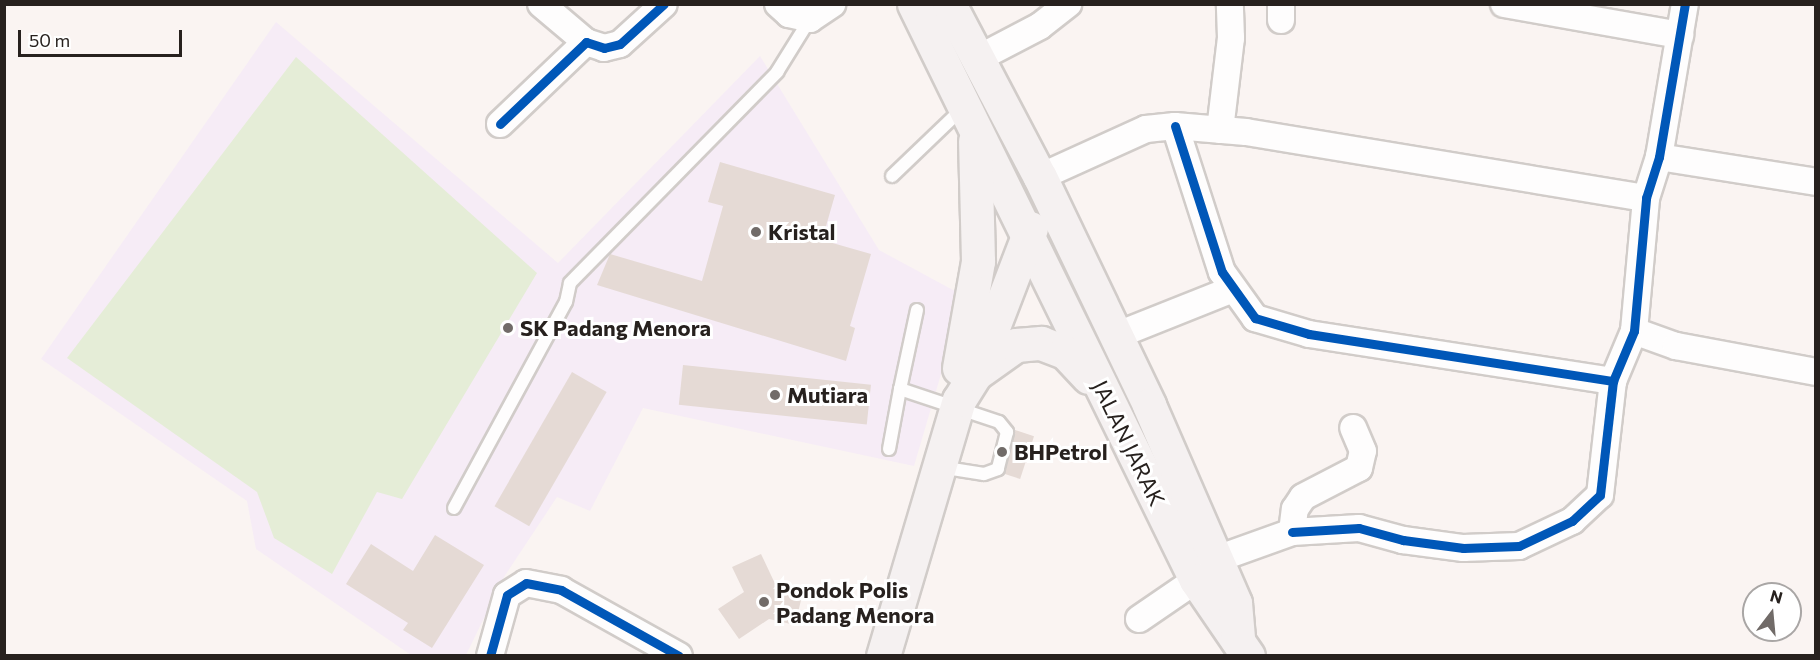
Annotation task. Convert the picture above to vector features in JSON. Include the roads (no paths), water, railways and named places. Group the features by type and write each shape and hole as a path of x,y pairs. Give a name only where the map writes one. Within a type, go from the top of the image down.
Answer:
{"main road":[{"path":"914,4 970,111 1026,228 1114,332"},
{"path":"949,4 1005,116 1040,177 1114,332"},
{"path":"962,388 978,261 980,196 970,111"},
{"path":"883,656 962,388 1026,228 1005,116"},
{"name":"JALAN JARAK","path":"1026,228 1106,395 1207,569"},
{"name":"JALAN JARAK","path":"1114,332 1207,569 1243,647"},
{"path":"962,388 1016,345 1041,343 1065,352 1106,395"}],"street":[{"path":"541,4 586,42 604,48 620,45 664,4"},
{"path":"778,4 789,14 810,19 832,4"},
{"path":"977,59 1039,15 1068,4"},
{"path":"1220,130 1231,38 1230,4"},
{"path":"1504,4 1680,35"},
{"path":"1139,619 1207,569 1292,532 1359,528 1403,540 1463,548 1519,546 1572,521 1600,495 1613,381 1634,331 1646,198 1659,157 1685,4"},
{"path":"500,124 586,42"},
{"path":"1175,126 1222,272 1255,318 1279,328 1613,381"},
{"path":"1040,177 1146,129 1175,126 1220,130 1646,198"},
{"path":"1659,157 1815,182"},
{"path":"1114,332 1233,289"},
{"path":"1634,331 1676,346 1815,372"},
{"path":"1292,532 1295,509 1304,497 1362,463 1353,428"},
{"path":"490,656 507,595 526,583 561,590 679,656"}],"lane":[{"path":"454,508 566,302 570,283 777,72 810,19"},
{"path":"892,176 970,111"},
{"path":"889,449 917,310"},
{"path":"900,389 962,388 1007,432 1006,449 998,469 984,474 939,466"}],"place":[{"name":"Kristal","path":"756,232"},
{"name":"SK Padang Menora","path":"508,328"},
{"name":"Mutiara","path":"775,395"},
{"name":"BHPetrol","path":"1002,452"},
{"name":"Pondok Polis Padang Menora","path":"764,602"}]}
